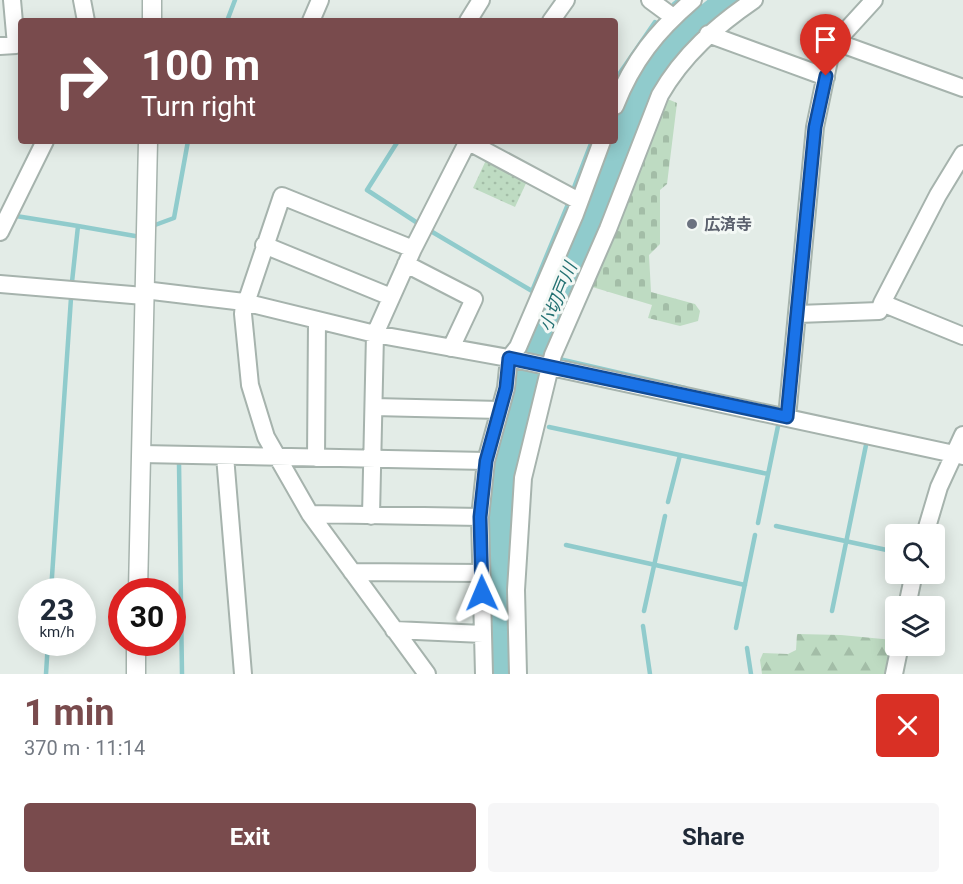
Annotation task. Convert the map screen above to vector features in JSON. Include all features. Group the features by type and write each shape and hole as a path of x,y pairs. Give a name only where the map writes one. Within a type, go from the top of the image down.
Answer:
{"street":[{"path":"0,46 16,45 12,0"},
{"path":"81,0 85,18"},
{"path":"152,0 152,18"},
{"path":"311,18 320,0"},
{"path":"470,18 481,0"},
{"path":"553,18 566,0"},
{"path":"650,0 673,17"},
{"path":"618,99 640,55 673,17 693,0"},
{"path":"518,674 516,590 523,478 547,367 608,229 660,95 671,77 708,34 754,0"},
{"path":"787,417 815,127 832,46 874,0"},
{"path":"708,34 826,76"},
{"path":"836,42 963,88"},
{"path":"0,232 44,144"},
{"path":"138,578 148,144"},
{"path":"371,516 375,334 409,257 466,144"},
{"path":"474,144 579,201"},
{"path":"484,674 480,517 486,461 512,359 601,144"},
{"path":"798,314 879,311 939,195 963,154"},
{"path":"427,674 310,514 267,437 250,386 245,302 282,196 409,257 474,299 451,348"},
{"path":"264,245 391,297"},
{"path":"0,284 245,302 375,334 512,359 959,455"},
{"path":"882,303 963,336"},
{"path":"316,458 317,321"},
{"path":"374,407 500,410"},
{"path":"928,524 939,487 959,455 963,435"},
{"path":"141,454 486,461"},
{"path":"225,456 243,674"},
{"path":"310,514 480,517"},
{"path":"352,572 482,573"},
{"path":"394,630 483,634"},
{"path":"136,656 136,674"},
{"path":"894,674 898,656"}],"green space":[{"path":"663,97 677,103 667,184 660,190 660,244 649,255 651,292 695,304 700,311 698,321 680,326 648,318 652,305 589,286"},
{"path":"487,158 528,179 515,207 473,188"},
{"path":"797,634 841,635 885,639 885,656 892,656 888,674 762,674 760,660 763,653 788,654 796,650"}],"waterway":[{"path":"228,18 235,0"},
{"path":"674,4 679,0"},
{"name":"小切戸川","path":"501,674 500,524 504,475 528,370 640,92 658,61 679,40 729,0"},
{"path":"618,76 655,22"},
{"path":"155,225 174,218 187,144"},
{"path":"396,144 367,190 419,224"},
{"path":"573,190 591,144"},
{"path":"429,230 532,291 568,204"},
{"path":"16,216 78,226"},
{"path":"72,282 78,226 135,236"},
{"name":"小切戸川","path":"549,296 556,298"},
{"path":"52,578 71,298"},
{"path":"559,359 685,388"},
{"path":"758,523 778,426"},
{"path":"549,427 768,474"},
{"path":"832,611 866,445"},
{"path":"668,502 680,455"},
{"path":"179,463 182,674"},
{"path":"644,611 665,516"},
{"path":"776,526 885,550"},
{"path":"736,628 755,535"},
{"path":"566,545 745,585"},
{"path":"643,626 650,674"},
{"path":"747,648 751,674"},
{"path":"46,674 47,656"}],"place":[{"name":"広済寺","path":"692,224"}],"route":[{"path":"482,593 480,517 486,461 506,388 509,358 787,417 815,127 826,76"}]}
